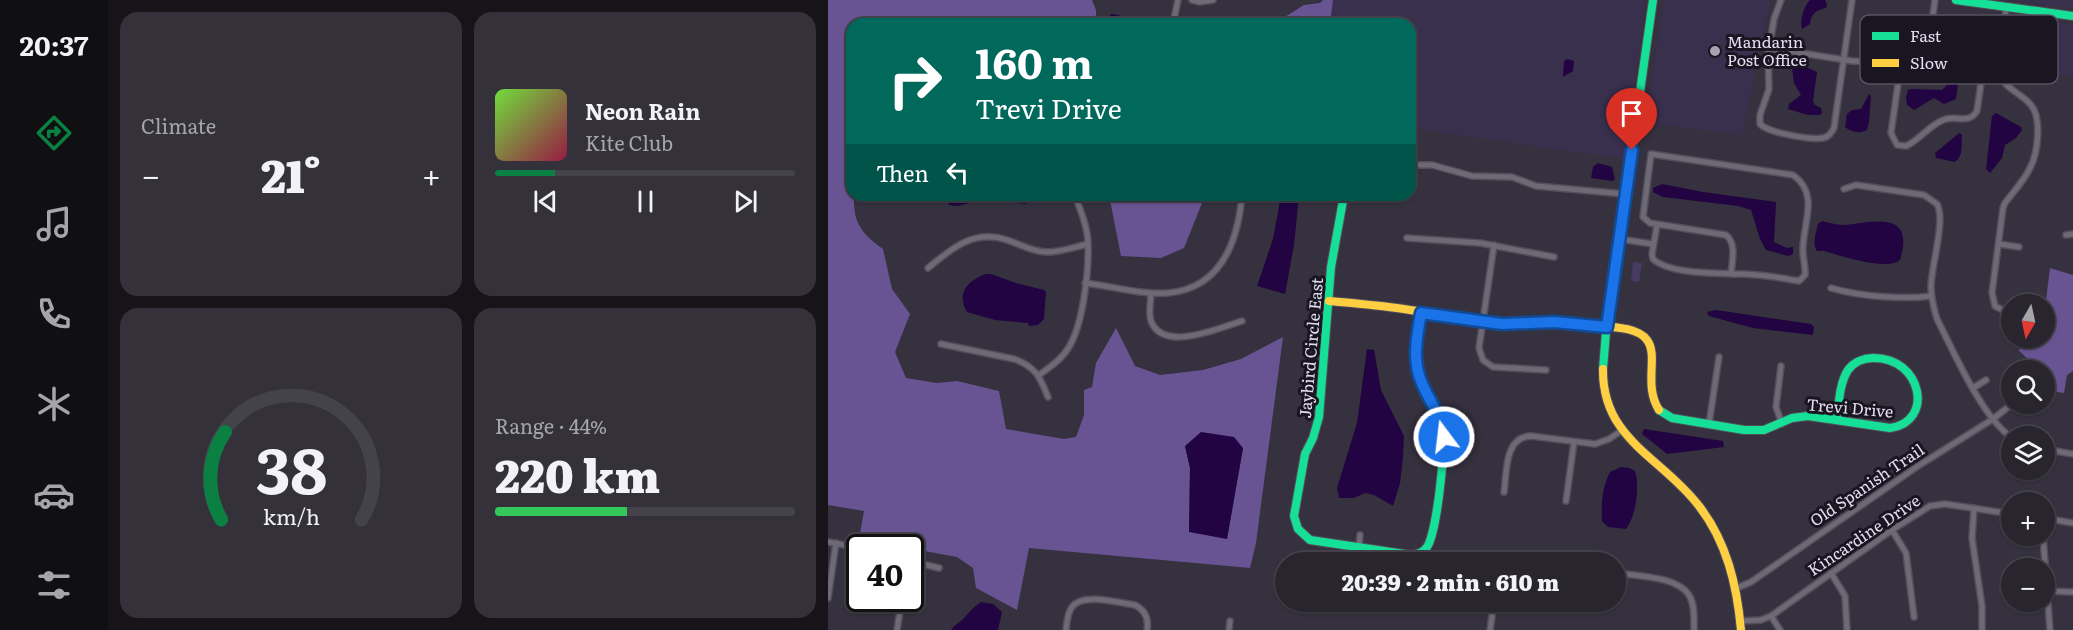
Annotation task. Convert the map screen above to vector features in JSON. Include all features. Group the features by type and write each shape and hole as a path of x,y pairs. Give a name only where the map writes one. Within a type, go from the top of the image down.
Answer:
{"street":[{"path":"1174,18 1178,0"},
{"path":"1192,0 1199,2 1213,0"},
{"path":"1653,0 1607,327 1603,385 1611,412 1621,431 1637,448 1685,489 1704,512 1718,535 1737,588 1741,630"},
{"path":"1780,0 1769,48 1769,89 1759,120 1760,124 1766,130 1820,138 1832,132 1852,0"},
{"path":"1933,15 1935,0"},
{"path":"1956,0 2073,16"},
{"path":"2005,15 2006,7"},
{"path":"1769,48 1860,61"},
{"path":"1898,84 1891,133 1897,145 1906,146 1942,120 1966,119 1974,116 1977,111 1981,84"},
{"path":"2001,309 1995,306 1992,299 2005,202 2032,164 2038,125 2032,105 2005,84"},
{"path":"1657,225 1652,254 1653,259 1661,264 1698,272 1731,274 1757,275 1799,281 1803,279 1805,269 1803,246 1808,197 1803,184 1793,175 1651,154 1643,212 1646,221 1657,225 1726,235 1730,238 1733,247 1731,274"},
{"path":"1419,165 1432,165 1472,176 1512,177 1536,186 1625,194"},
{"path":"1844,189 1856,186 1924,195 1936,204 1940,219 1931,296 1937,319 1973,388 2001,431"},
{"path":"1039,375 1060,358 1075,336 1080,320 1088,244 1077,201"},
{"path":"1085,283 1151,293 1168,293 1195,286 1219,266 1232,247 1241,201"},
{"name":"Jaybird Circle East","path":"1343,201 1334,246 1317,427 1305,454 1294,516 1295,524 1302,535 1317,542 1359,548"},
{"path":"2066,235 2073,234"},
{"path":"928,268 959,243 985,236 1047,252 1088,244"},
{"path":"1407,238 1494,245 1554,257"},
{"path":"1619,239 1653,244"},
{"path":"1999,244 2019,247"},
{"path":"1494,245 1479,348 1480,355 1487,364 1499,368 1546,370"},
{"path":"1831,288 1903,298 1931,296"},
{"path":"1151,293 1151,321 1162,334 1170,337 1179,338 1208,332 1242,321"},
{"name":"Trevi Drive","path":"1329,301 1385,306 1483,322 1516,324 1554,322 1607,327 1638,333 1650,344 1652,358 1650,390 1652,398 1661,410 1673,418 1759,432 1801,416 1886,428 1901,426 1912,416 1916,403 1913,379 1908,370 1891,359 1875,357 1856,362 1847,372 1837,420"},
{"path":"1360,535 1359,548 1411,555 1421,553 1431,541 1444,437 1440,416 1418,372 1416,346 1421,313"},
{"path":"941,344 1024,362 1039,375 1048,397"},
{"path":"1709,424 1719,357"},
{"path":"1781,366 1776,407 1782,424"},
{"path":"1973,388 1986,380"},
{"name":"Old Spanish Trail","path":"1737,588 1751,582 1918,466 2001,413"},
{"path":"1504,492 1509,452 1516,441 1531,436 1595,444 1610,439 1621,431"},
{"path":"1566,501 1574,442"},
{"path":"2055,451 2073,454"},
{"name":"Kincardine Drive","path":"1741,621 1761,620 1771,616 1892,530 1930,506 1946,504 2001,512"},
{"path":"1974,508 1972,538 1981,597 1982,630"},
{"path":"2055,520 2073,523"},
{"path":"1892,530 1906,553 1914,617"},
{"path":"828,542 846,545"},
{"path":"828,598 836,543"},
{"path":"924,564 939,568"},
{"path":"1831,573 1845,596 1847,630"},
{"path":"1626,575 1669,581 1682,587 1692,603 1694,630"},
{"path":"2055,591 2073,592"},
{"path":"1066,630 1068,615 1072,608 1077,602 1090,599 1135,605 1146,615 1147,630"},
{"path":"897,630 900,612"},
{"path":"1490,630 1493,612"},
{"path":"2049,612 2050,630"},
{"path":"1771,616 1780,630"},
{"path":"1229,630 1230,621"}],"shaded area":[{"path":"828,0 1092,0 1096,18 846,18 846,201 854,201 855,213 860,226 869,238 883,249 892,289 910,314 895,352 906,378 937,383 957,381 999,391 1006,429 1064,439 1076,437 1084,415 1084,390 1092,387 1096,363 1116,328 1135,366 1160,375 1203,370 1241,359 1283,337 1256,543 1250,568 1029,548 1017,610 976,588 973,568 957,557 924,551 924,534 860,534 864,511 828,505","holes":["1185,446 1243,448 1227,539 1189,531 1190,468"]},
{"path":"1323,0 1333,0 1331,18 1283,18 1304,5 1320,3"},
{"path":"1333,0 1646,0 1624,159 1416,129 1416,18 1331,18"},
{"path":"1664,0 1770,0 1742,136 1645,122"},
{"path":"1810,0 1825,0 1827,5 1826,8 1815,13 1810,24 1802,29 1803,14"},
{"path":"2010,0 2073,0 2073,9"},
{"path":"1111,14 1124,18 1109,18"},
{"path":"2058,23 2073,25 2073,76 2058,74"},
{"path":"1567,59 1574,61 1573,71 1563,77 1564,61"},
{"path":"1792,67 1806,67 1817,72 1813,101 1821,108 1820,115 1808,115 1788,109 1789,104 1801,95 1794,83"},
{"path":"1948,84 1958,84 1956,99 1944,104 1934,98 1914,110 1907,105 1908,90 1942,90"},
{"path":"1869,94 1871,96 1867,130 1859,132 1847,129 1845,127 1847,114 1852,110 1861,109"},
{"path":"1996,113 2021,127 2022,130 2016,138 2005,145 2002,158 1990,173 1986,169 1992,116"},
{"path":"1959,133 1962,135 1962,146 1958,159 1955,162 1936,158 1935,153"},
{"path":"1598,163 1612,167 1615,179 1613,181 1591,178 1593,167"},
{"path":"1662,184 1776,202 1774,242 1787,248 1793,247 1793,254 1788,256 1766,250 1751,210 1738,206 1663,197 1653,192 1653,188"},
{"path":"947,201 977,201 958,206 949,205"},
{"path":"992,201 1030,201 1026,204"},
{"path":"1110,201 1203,201 1184,248 1161,258 1121,256"},
{"path":"1280,201 1298,201 1294,245 1285,294 1257,286 1273,239"},
{"path":"1822,221 1845,225 1880,221 1897,226 1902,233 1903,244 1900,260 1894,263 1875,263 1817,251 1815,238 1818,224"},
{"path":"1633,262 1642,263 1639,282 1631,281"},
{"path":"2050,268 2073,275 2073,371 2067,375 2064,393 2055,392 2055,360 2029,360 2018,350 2055,348 2055,294 2047,294"},
{"path":"986,274 1044,290 1046,292 1044,319 1038,325 1029,326 1028,323 995,320 967,312 963,299 965,288 973,280"},
{"path":"1716,310 1811,324 1814,327 1813,335 1753,328 1709,316 1707,312"},
{"path":"1367,349 1374,350 1381,390 1404,436 1400,483 1393,506 1374,495 1365,493 1354,498 1339,498 1337,488 1357,423"},
{"path":"1644,429 1723,441 1724,447 1667,454 1642,434"},
{"path":"1201,432 1234,437 1243,448 1227,539 1189,532 1190,468 1185,446"},
{"path":"1621,467 1635,471 1637,485 1635,509 1626,529 1608,527 1602,521 1603,496 1607,478 1610,472"},
{"path":"981,602 993,604 1002,612 998,630 951,630"}],"traffic: fast":[{"path":"1603,369 1606,332 1653,0"},
{"path":"1956,0 2073,16"},
{"path":"1343,201 1331,267 1319,417 1313,438 1305,454 1294,516 1298,529 1310,540 1411,555 1420,553 1427,547 1437,506 1443,433 1440,416 1422,383 1417,368 1416,347 1421,313"},
{"path":"1659,410 1672,418 1744,430 1764,430 1792,418 1808,416 1890,428 1904,423 1913,414 1917,403 1917,390 1912,378 1903,368 1890,360 1870,358 1856,363 1850,367 1843,381 1837,420"}],"traffic: slow":[{"path":"1329,301 1501,323 1580,324 1636,332 1647,340 1650,347 1652,391 1659,410"},
{"path":"1603,369 1605,393 1612,413 1623,431 1684,489 1699,506 1717,534 1729,565 1737,597 1741,630"}],"place":[{"name":"Mandarin Post Office","path":"1715,51"}],"route":[{"path":"1444,437 1440,416 1418,372 1416,346 1421,313 1502,324 1554,322 1607,327 1632,150"}]}
